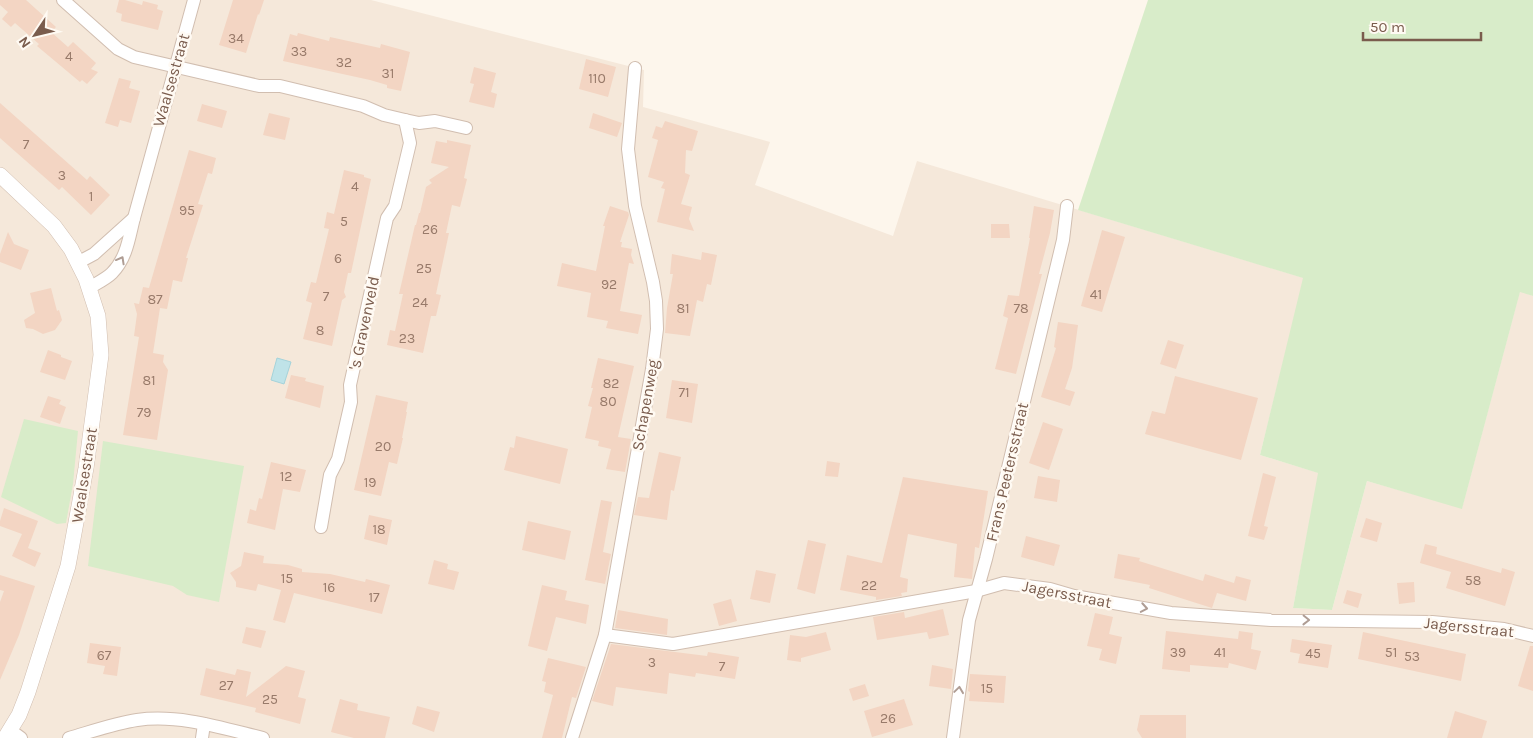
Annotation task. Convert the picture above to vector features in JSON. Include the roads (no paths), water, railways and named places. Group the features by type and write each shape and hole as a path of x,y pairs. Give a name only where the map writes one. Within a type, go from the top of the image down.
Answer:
{"street":[{"path":"63,0 118,49 134,57 259,86 280,86 363,106 384,115 419,123 435,121 466,128"},
{"name":"Waalsestraat","path":"12,735 60,592 73,542 101,355 98,316 89,288 111,274 127,248 174,66 194,0"},
{"name":"Schapenweg","path":"572,738 605,635 652,369 657,328 655,292 635,206 628,149 635,68"},
{"name":"'s Gravenveld","path":"321,527 330,475 338,459 351,402 350,384 387,218 395,206 410,143 405,120"},
{"path":"0,175 54,226 64,238 78,262 89,288"},
{"name":"Frans Peetersstraat","path":"952,738 967,635 976,591 986,559 1063,240 1067,206"},
{"path":"78,262 94,254 134,218"},
{"name":"Jagersstraat","path":"605,635 673,644 976,591 1004,583 1050,589 1074,596 1171,613 1271,620 1432,622 1504,630 1533,636"},
{"path":"69,738 136,720 174,720 204,724 263,738"},
{"path":"202,738 204,724"}],"water":[{"path":"277,358 291,362 284,384 271,380"}]}
